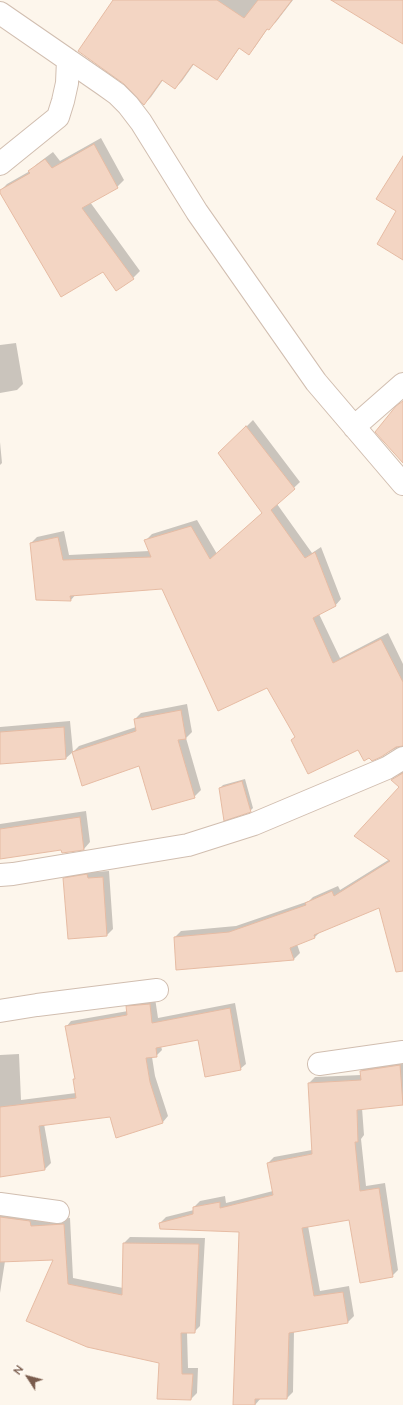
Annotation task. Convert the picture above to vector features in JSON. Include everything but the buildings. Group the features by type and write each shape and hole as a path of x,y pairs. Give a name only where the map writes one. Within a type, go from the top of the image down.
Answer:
{"street":[{"path":"0,13 117,94 128,105 141,122 197,212 316,382 403,484"},
{"path":"0,164 58,117 67,83 68,60"},
{"path":"354,427 403,384"},
{"path":"0,875 188,845 254,824 387,768 403,758"},
{"path":"0,1011 157,990"},
{"path":"319,1064 403,1052"},
{"path":"0,1204 58,1212"}]}
